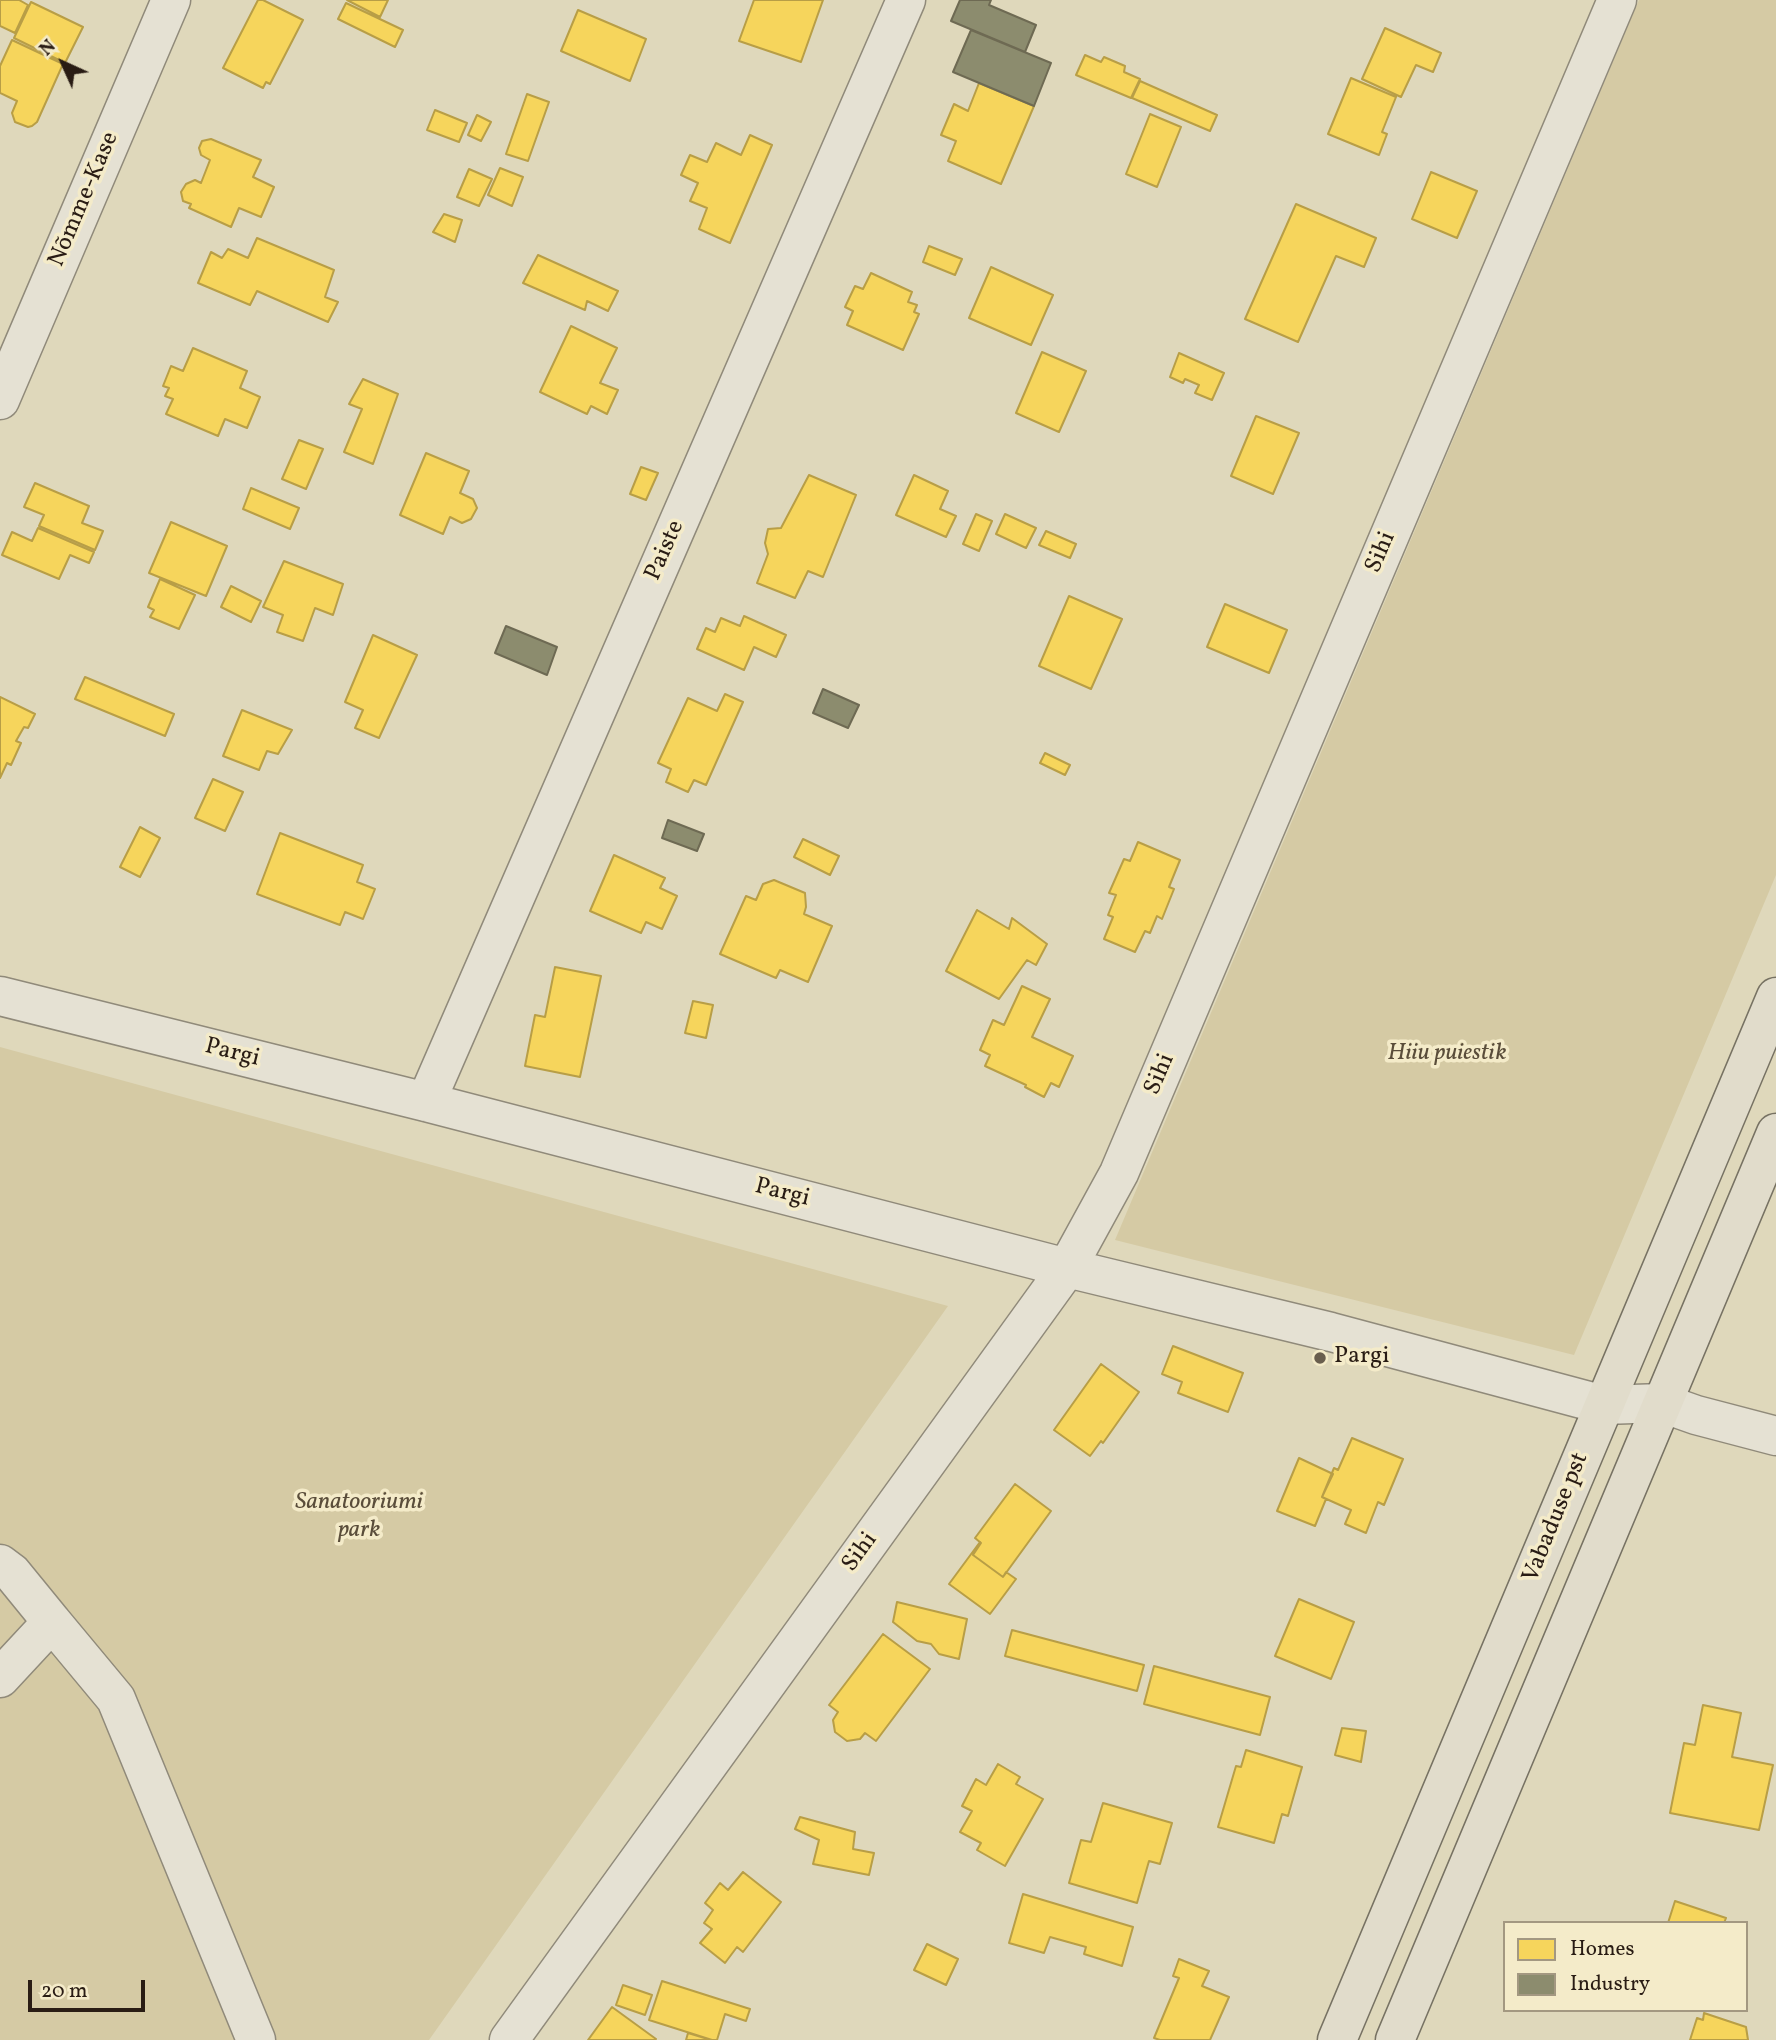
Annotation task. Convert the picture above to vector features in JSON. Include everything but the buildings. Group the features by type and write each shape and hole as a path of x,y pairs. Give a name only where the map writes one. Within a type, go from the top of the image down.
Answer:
{"highway":[{"name":"Vabaduse pst","path":"1337,2040 1776,997"},
{"path":"1395,2040 1776,1133"}],"street":[{"name":"Nõmme-Kase","path":"0,400 171,0"},
{"name":"Paiste","path":"426,1102 906,0"},
{"name":"Sihi","path":"509,2040 1067,1268 1119,1173 1617,0"},
{"name":"Pargi","path":"0,996 426,1102 1067,1268 1331,1332 1604,1405 1661,1403"},
{"path":"1661,1403 1776,1436"},
{"path":"0,1563 12,1573 116,1699 256,2040"},
{"path":"0,1678 52,1622"}],"green space":[{"name":"Hiiu puiestik","path":"1639,0 1776,0 1776,875 1574,1355 1115,1240"},
{"name":"Sanatooriumi park","path":"0,1047 948,1306 429,2040 0,2040"}],"place":[{"name":"Pargi","path":"1320,1358"}]}
